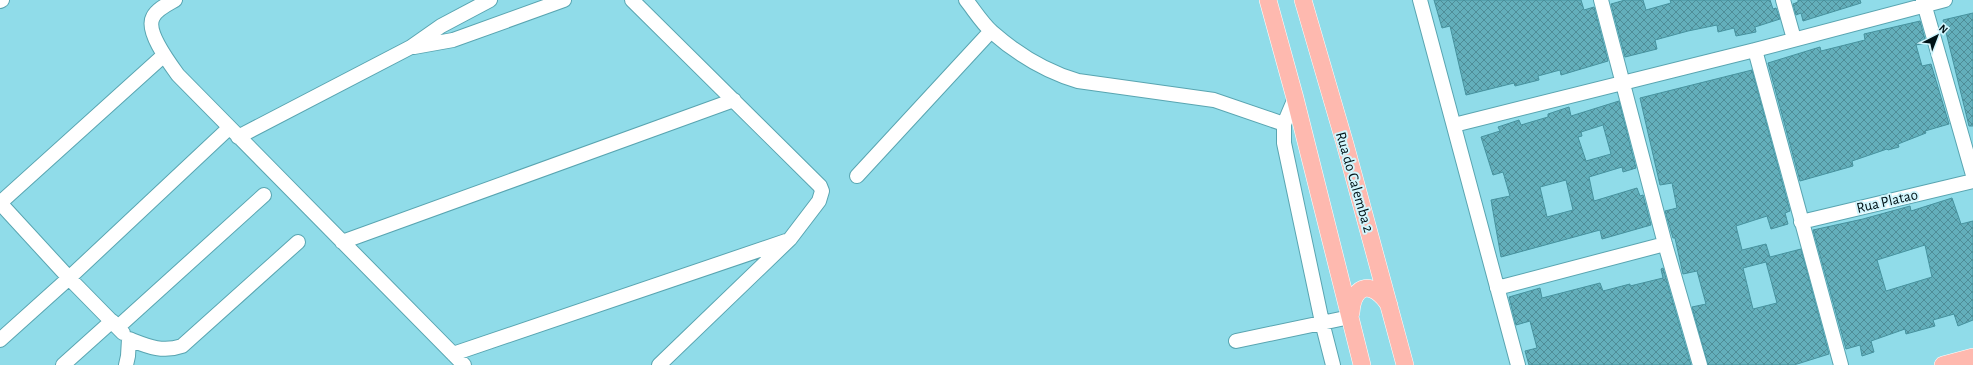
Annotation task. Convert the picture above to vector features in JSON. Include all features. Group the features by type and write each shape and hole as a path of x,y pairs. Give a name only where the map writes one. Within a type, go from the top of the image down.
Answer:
{"main road":[{"path":"1268,0 1295,98 1362,365"},
{"name":"Rua do Calemba 2","path":"1303,0 1405,365"},
{"path":"1350,317 1353,300 1357,292 1363,288 1371,288 1379,292 1390,307"},
{"path":"1943,365 1973,357"}],"street":[{"path":"175,0 153,15 151,21 164,56 184,82 464,365"},
{"path":"0,340 234,133 411,47 440,26 490,0"},
{"path":"411,47 454,40 564,0"},
{"path":"632,0 820,186 822,192 819,201 790,239 659,365"},
{"path":"966,0 991,31 1010,46 1052,72 1062,76 1078,81 1214,100 1284,124"},
{"path":"1420,0 1518,365"},
{"path":"1601,0 1665,244 1700,365"},
{"path":"1783,0 1794,39"},
{"path":"1454,124 1755,50 1924,2 1945,0"},
{"path":"1924,2 1973,175"},
{"path":"857,176 991,31"},
{"path":"1755,50 1840,365"},
{"path":"164,56 0,203 69,278 129,339 162,350 171,350 182,346 298,242"},
{"path":"1295,98 1284,124 1284,143 1322,322 1333,365"},
{"path":"342,242 734,100"},
{"name":"Rua Platao","path":"1801,222 1973,181"},
{"path":"63,365 115,324 264,195"},
{"path":"453,354 790,239"},
{"path":"1497,288 1665,244"},
{"path":"1236,340 1350,317"},
{"path":"126,365 129,339"}],"building":[{"path":"1434,0 1581,0 1584,10 1594,7 1608,61 1561,75 1560,70 1538,76 1539,80 1515,86 1514,83 1466,95 1450,26 1442,28"},
{"path":"1625,0 1643,0 1646,10 1671,3 1670,0 1770,0 1773,9 1776,8 1780,19 1755,27 1756,32 1736,36 1734,28 1718,32 1717,25 1688,31 1655,40 1657,49 1625,57 1611,4"},
{"path":"1798,0 1860,0 1861,3 1803,21 1801,13 1796,15 1793,4 1798,2"},
{"path":"1973,13 1973,126 1969,126 1943,20"},
{"path":"1920,21 1926,43 1916,45 1922,66 1931,64 1949,124 1925,131 1926,133 1898,144 1899,147 1887,149 1852,161 1853,166 1800,181 1768,63 1820,47 1821,51 1865,40 1864,34"},
{"path":"1752,70 1790,211 1785,213 1788,224 1771,229 1767,216 1736,226 1742,250 1766,244 1770,257 1801,249 1829,354 1794,365 1708,365 1692,307 1706,304 1697,271 1683,274 1675,238 1673,238 1665,211 1677,208 1672,183 1660,185 1640,98","holes":["1766,262 1777,303 1753,309 1743,268"]},
{"path":"1619,101 1636,168 1623,172 1622,167 1589,177 1594,201 1637,188 1640,196 1643,195 1651,225 1602,239 1600,230 1501,257 1491,200 1510,196 1503,172 1493,175 1481,137 1500,131 1498,127 1519,120 1521,125 1548,117 1548,114 1569,107 1571,116","holes":["1603,125 1611,154 1586,161 1578,137 1582,136 1581,132","1566,180 1573,210 1547,217 1540,187"]},
{"path":"1952,198 1961,224 1973,221 1973,320 1958,326 1954,314 1933,320 1935,326 1906,334 1905,329 1871,341 1874,352 1862,356 1860,345 1846,349 1813,230 1863,219 1910,206 1911,211","holes":["1925,245 1932,277 1886,291 1877,260"]},
{"path":"1663,268 1691,365 1529,365 1525,351 1537,348 1530,321 1516,325 1509,297 1540,288 1542,298 1600,283 1603,291 1630,284 1630,286 1663,278 1661,269"}]}
